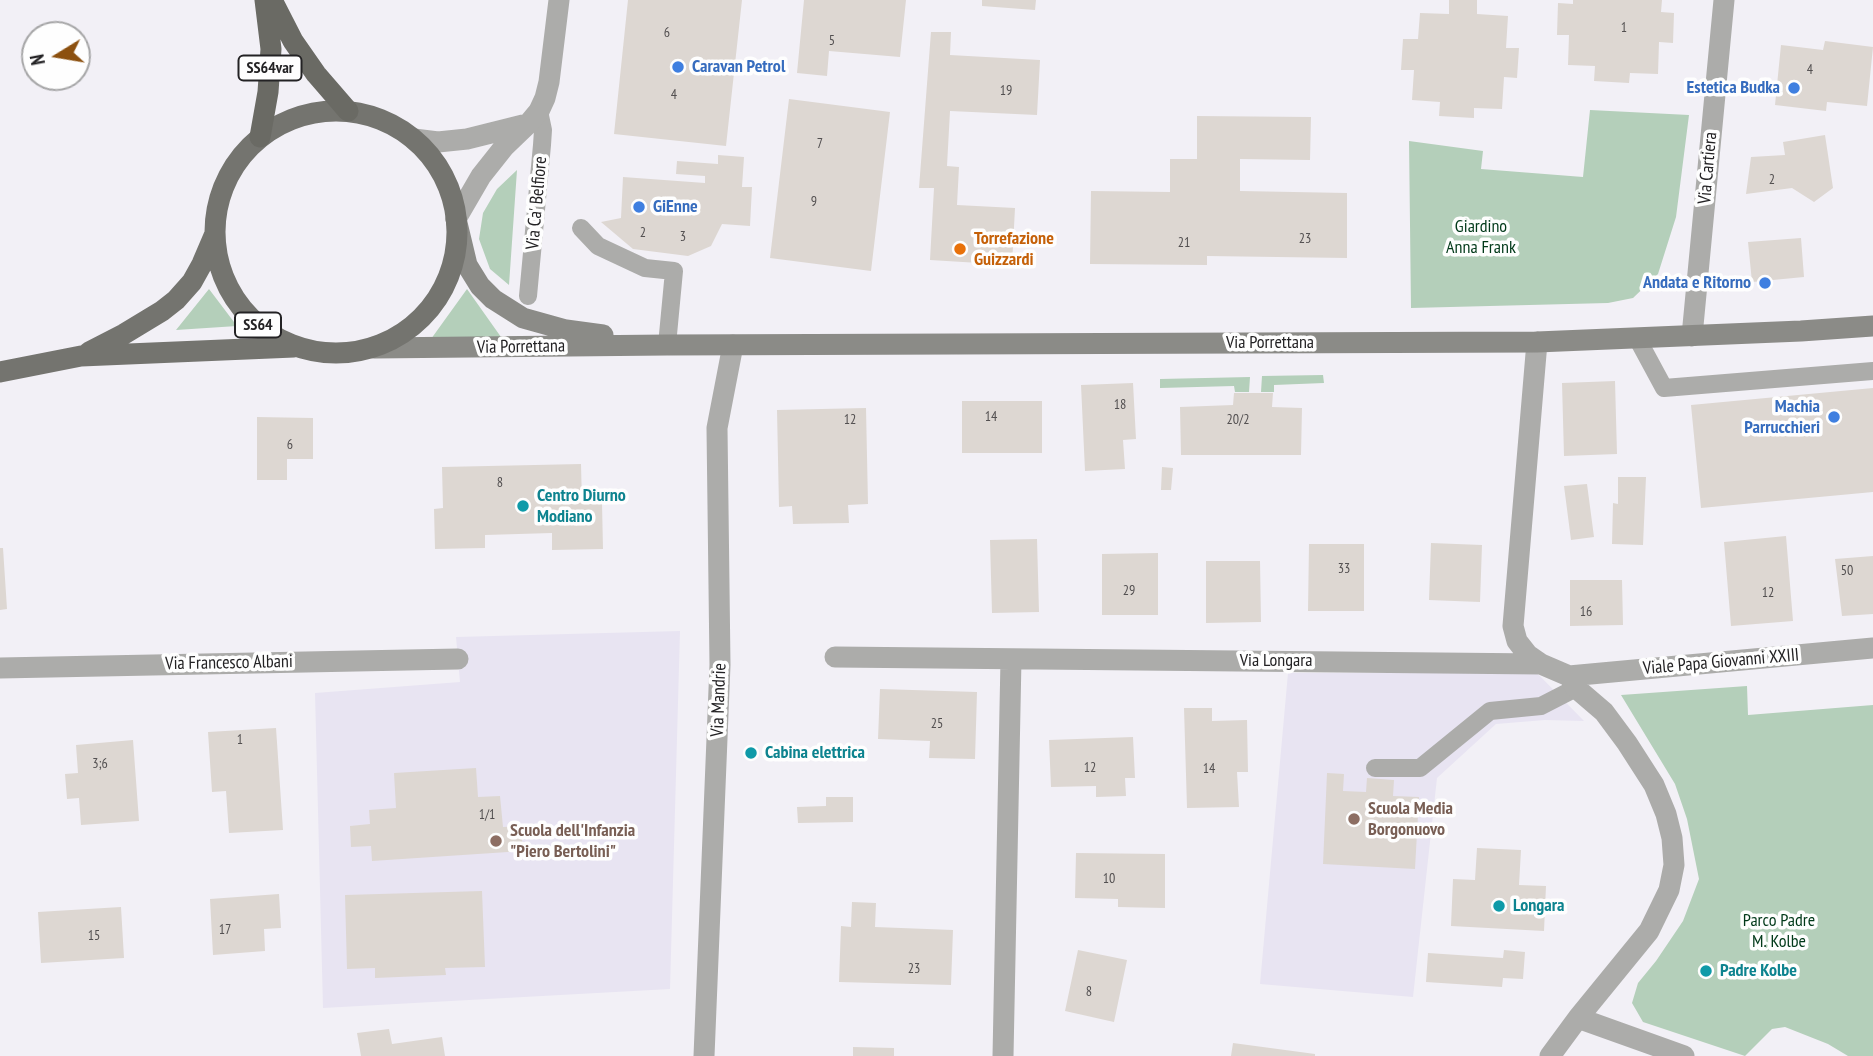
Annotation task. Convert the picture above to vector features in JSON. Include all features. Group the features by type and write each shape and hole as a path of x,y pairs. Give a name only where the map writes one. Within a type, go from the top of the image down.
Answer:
{"highway":[{"name":"SS64var","path":"260,137 268,92 271,49 265,0"},
{"name":"SS64var","path":"272,0 316,74 348,111"}],"main road":[{"name":"SS64","path":"0,372 81,356 294,347 320,353 347,354 374,348 415,325 444,288 453,265 457,242 456,219 449,189 435,162 414,139 383,120 348,111 317,112 287,120 260,137 235,164 219,199 214,236 197,273 176,300 124,334 81,356"},
{"name":"Via Porrettana","path":"456,219 467,265 480,286 493,299 523,318 566,330 667,345"},
{"name":"SS64","path":"214,236 220,272 237,303 262,329 294,347"},
{"name":"Via Porrettana","path":"374,348 1537,342 1873,326"}],"street":[{"name":"Via Ca' Belfiore","path":"456,219 481,176 534,117 545,98 559,0"},
{"name":"Via Cartiera","path":"1692,336 1724,0"},
{"path":"414,139 438,142 467,139 504,131 534,117"},
{"name":"Via Longara","path":"1537,342 1513,626 1517,641 1528,655 1572,682"},
{"name":"Via Mandrie","path":"704,1056 720,665 717,428 733,345"},
{"name":"Viale Papa Giovanni XXIII","path":"1572,682 1873,649"},
{"name":"Via Longara","path":"835,657 1541,664"},
{"name":"Via Francesco Albani","path":"0,667 458,659"},
{"path":"1003,1056 1011,659"},
{"path":"1550,1056 1649,931 1669,890 1674,864 1672,838 1666,814 1654,785 1604,712 1572,682"},
{"path":"1578,1018 1684,1056"}],"lane":[{"name":"Via Ca' Belfiore","path":"528,296 543,130 534,117"},
{"path":"581,228 598,246 645,268 674,271 667,345"},
{"path":"1637,338 1664,388 1873,371"},
{"path":"1375,768 1420,768 1490,711 1541,706 1572,682"}],"shaded area":[{"name":"Scuola dell'Infanzia \"Piero Bertolini\"","path":"680,631 670,989 323,1008 315,693 460,682 456,637"},
{"name":"Scuola Media Borgonuovo","path":"1288,673 1537,673 1584,721 1545,720 1496,724 1437,778 1413,997 1260,984"}],"green space":[{"name":"Giardino Anna Frank","path":"1590,110 1689,115 1676,217 1658,274 1633,298 1608,303 1411,308 1409,141 1483,151 1481,169 1583,177"},
{"path":"517,170 509,285 490,269 479,239 483,213 497,189"},
{"path":"209,289 237,326 176,330"},
{"path":"467,289 501,337 431,339"},
{"path":"1323,375 1324,383 1274,385 1274,392 1261,392 1262,376"},
{"path":"1250,377 1249,392 1235,392 1234,386 1160,388 1160,379"},
{"name":"Parco Padre M. Kolbe","path":"1747,686 1748,715 1873,705 1873,1056 1848,1056 1828,1044 1785,1027 1772,1029 1745,1056 1643,1022 1632,1003 1638,983 1683,921 1699,879 1687,819 1675,784 1621,695"}],"building":[{"name":"Caravan Petrol","path":"628,0 742,0 726,146 614,134"},
{"path":"804,0 906,0 900,57 829,51 827,76 797,73"},
{"path":"982,0 1036,0 1035,10 982,6"},
{"path":"1449,0 1477,0 1477,14 1508,16 1506,48 1519,48 1517,78 1504,77 1502,109 1474,108 1474,118 1439,116 1440,102 1412,100 1414,70 1401,70 1403,39 1418,39 1420,13 1449,14"},
{"path":"1573,0 1662,0 1661,12 1674,13 1673,43 1659,42 1658,74 1630,73 1629,83 1594,81 1595,66 1568,65 1569,35 1557,35 1558,3 1573,4"},
{"path":"931,32 951,32 950,55 1040,60 1037,115 950,111 947,166 959,167 957,205 1015,208 1012,265 930,260 934,188 919,188"},
{"path":"1825,41 1873,47 1867,106 1827,102 1826,111 1775,105 1781,45 1823,50"},
{"path":"789,99 890,112 871,271 770,258"},
{"path":"1197,116 1311,117 1310,160 1240,159 1240,191 1347,193 1347,258 1207,256 1207,265 1090,264 1091,191 1170,192 1170,159 1197,159"},
{"path":"1825,135 1833,188 1814,202 1792,188 1746,194 1751,157 1785,155 1783,142"},
{"path":"718,155 744,157 742,187 752,187 750,226 722,224 711,246 688,256 633,249 601,222 621,218 623,177 705,183 705,176 676,174 677,161 718,164"},
{"path":"1801,238 1804,277 1752,282 1748,242"},
{"path":"1615,381 1617,454 1564,456 1562,383"},
{"path":"1133,383 1136,439 1123,440 1125,469 1085,471 1081,385"},
{"path":"1873,388 1873,492 1701,508 1691,405"},
{"path":"1234,393 1273,393 1272,407 1302,408 1301,455 1181,455 1180,407 1233,405"},
{"path":"962,401 1042,401 1042,453 962,453"},
{"path":"866,408 868,504 848,505 849,523 793,524 792,506 779,507 777,410"},
{"path":"257,417 313,418 313,459 287,459 287,480 257,480"},
{"name":"Centro Diurno Modiano","path":"581,464 582,504 602,503 603,549 552,550 552,533 485,535 485,548 435,549 434,509 443,508 442,467"},
{"path":"1162,467 1173,468 1171,490 1161,490"},
{"path":"1618,477 1646,477 1643,545 1612,544 1613,503 1618,504"},
{"path":"1587,484 1594,537 1571,540 1564,486"},
{"path":"1786,536 1793,621 1731,626 1724,542"},
{"path":"1037,539 1039,612 992,613 990,540"},
{"path":"1431,543 1482,545 1480,602 1429,600"},
{"path":"1309,544 1364,544 1364,611 1308,611"},
{"path":"0,548 3,548 7,609 0,610"},
{"path":"1158,553 1158,615 1102,615 1102,554"},
{"path":"1873,556 1873,614 1842,616 1835,559"},
{"path":"1206,561 1260,561 1261,622 1206,623"},
{"path":"1570,580 1622,580 1623,625 1570,626"},
{"path":"880,689 977,692 975,759 929,758 930,741 878,739"},
{"path":"1184,708 1212,708 1212,721 1247,720 1248,772 1237,772 1239,807 1187,808"},
{"path":"276,728 283,830 229,833 226,791 212,792 208,732"},
{"path":"1133,737 1135,778 1125,778 1126,796 1096,797 1096,786 1051,787 1049,740"},
{"path":"133,740 139,821 81,825 79,798 67,799 65,774 78,773 76,745"},
{"name":"Cabina elettrica","path":"746,747 756,749 755,759 745,757"},
{"path":"476,768 478,797 500,796 503,827 521,826 523,851 372,861 371,846 351,847 350,826 370,824 369,810 396,808 394,773"},
{"path":"1327,773 1344,774 1343,791 1366,792 1367,778 1394,780 1393,796 1419,797 1415,869 1323,864"},
{"path":"826,797 853,797 853,822 798,823 797,807 826,806"},
{"name":"Longara","path":"1477,848 1521,850 1519,885 1546,886 1544,931 1451,926 1453,879 1475,880"},
{"path":"1076,853 1165,854 1165,908 1118,907 1118,899 1075,898"},
{"path":"482,891 485,967 445,968 446,975 375,978 375,968 347,969 345,895"},
{"path":"279,894 281,928 264,929 265,951 213,955 210,899"},
{"path":"852,902 876,903 875,927 953,930 951,985 839,982 841,926 851,927"},
{"path":"121,907 124,958 41,963 38,912"},
{"path":"1078,950 1127,960 1114,1022 1065,1011"},
{"path":"1504,950 1525,952 1523,979 1503,978 1502,987 1426,982 1428,953 1503,958"},
{"path":"389,1029 392,1044 442,1037 445,1056 361,1056 357,1033"},
{"path":"1233,1043 1315,1054 1315,1056 1231,1056"},
{"path":"853,1047 894,1048 894,1056 853,1056"}],"place":[{"name":"Caravan Petrol","path":"678,67"},
{"name":"Estetica Budka","path":"1794,88"},
{"name":"GiEnne","path":"639,207"},
{"name":"Torrefazione Guizzardi","path":"960,249"},
{"name":"Andata e Ritorno","path":"1765,283"},
{"name":"Machia Parrucchieri","path":"1834,417"},
{"name":"Centro Diurno Modiano","path":"523,506"},
{"name":"Cabina elettrica","path":"751,753"},
{"name":"Scuola Media Borgonuovo","path":"1354,819"},
{"name":"Scuola dell'Infanzia \"Piero Bertolini\"","path":"496,841"},
{"name":"Longara","path":"1499,906"},
{"name":"Padre Kolbe","path":"1706,971"}]}
